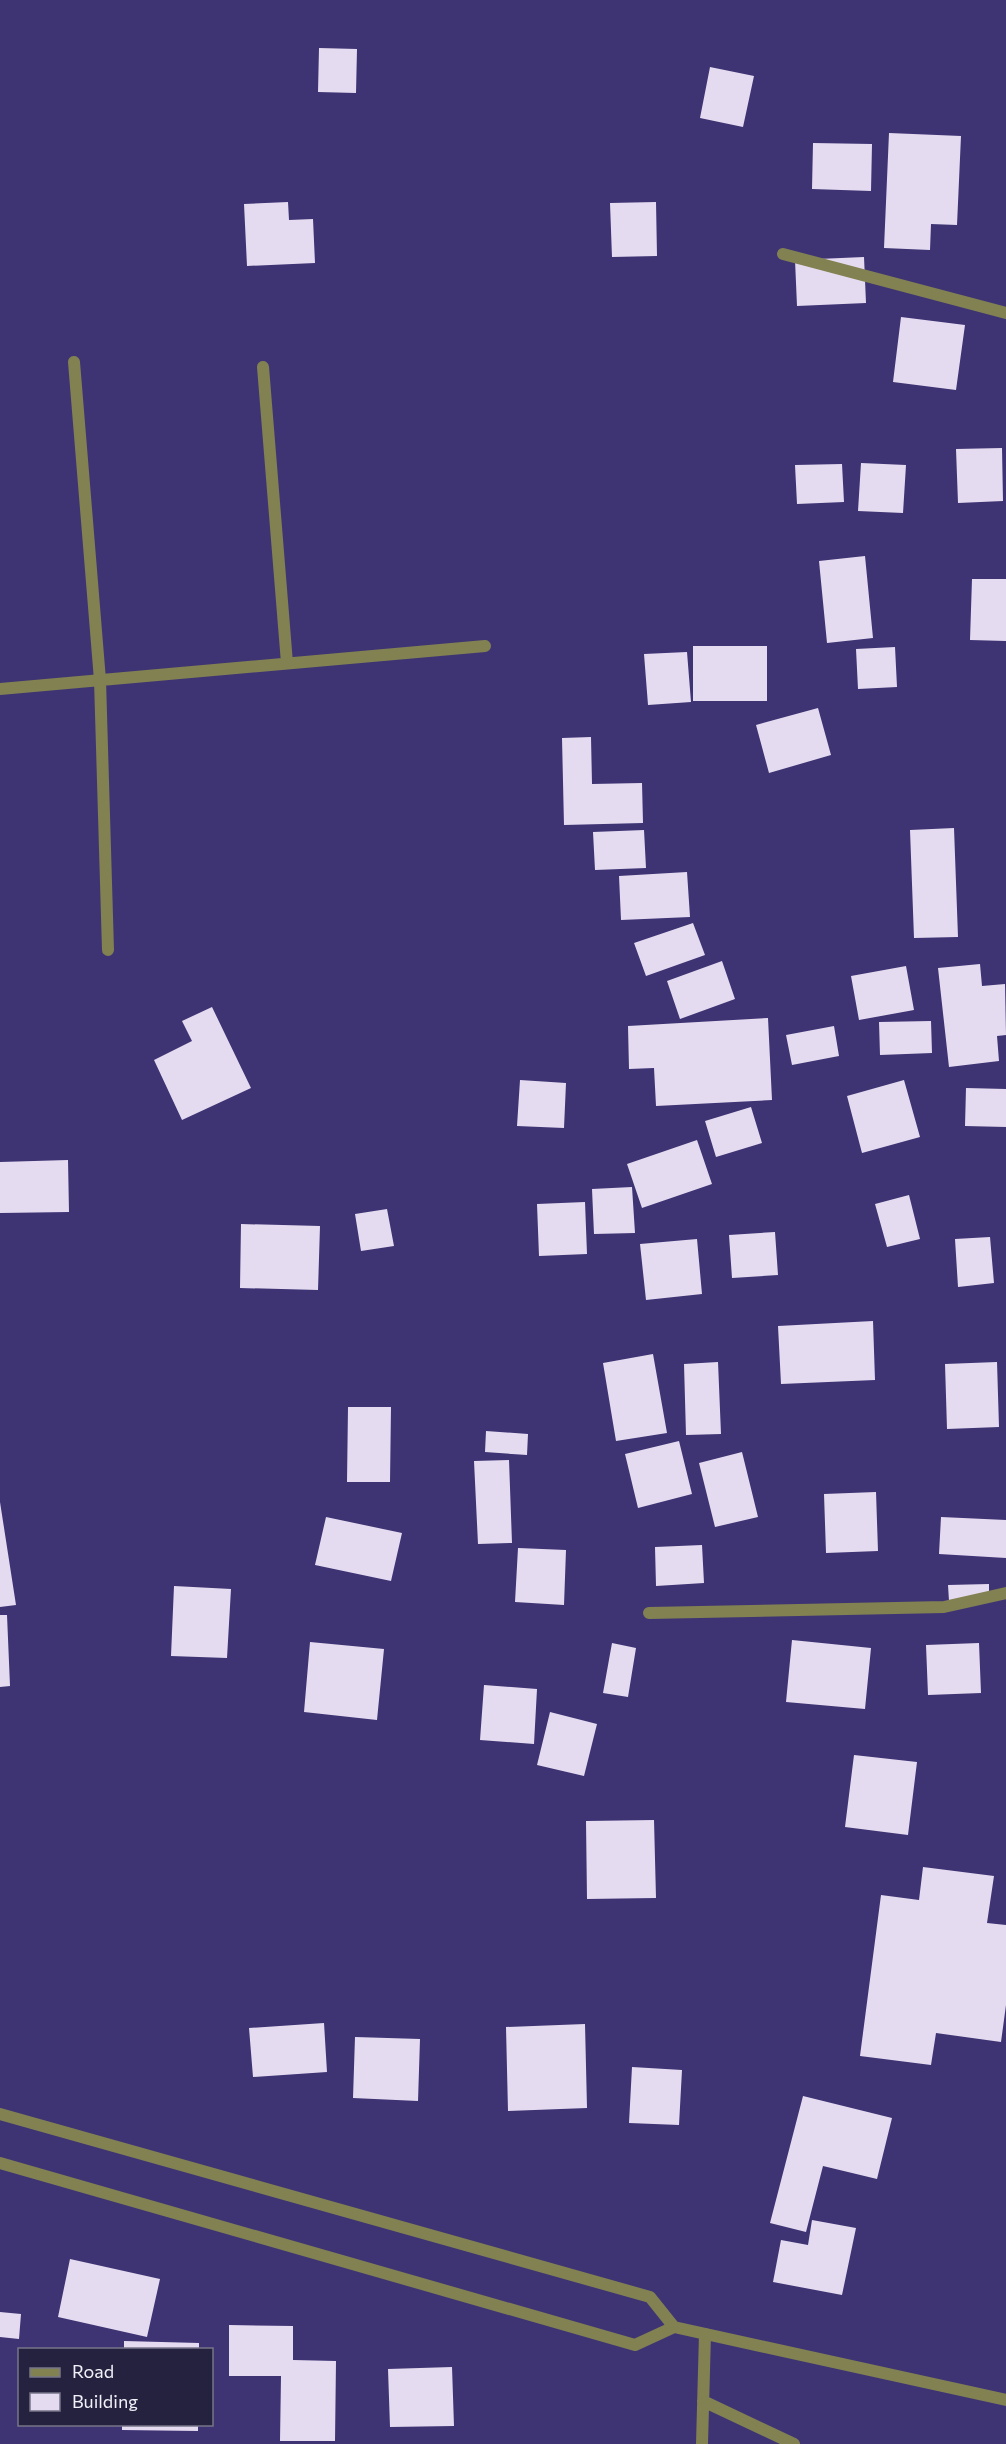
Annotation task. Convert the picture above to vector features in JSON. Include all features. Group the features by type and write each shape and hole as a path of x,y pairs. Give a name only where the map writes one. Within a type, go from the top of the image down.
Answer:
{"street":[{"path":"783,254 1006,313"},
{"path":"74,362 100,680 108,950"},
{"path":"263,367 287,663"},
{"path":"0,689 485,646"},
{"path":"649,1613 944,1607 1006,1593"},
{"path":"0,2114 650,2297 674,2327"},
{"path":"0,2163 635,2345 674,2327 1006,2400"},
{"path":"702,2444 705,2334"},
{"path":"703,2401 794,2444"}],"building":[{"path":"319,48 357,49 356,93 318,92"},
{"path":"710,67 754,76 743,127 700,118"},
{"path":"889,133 961,136 957,225 931,224 930,250 884,248"},
{"path":"813,143 872,144 871,191 812,189"},
{"path":"288,202 289,220 313,219 315,263 247,266 244,204"},
{"path":"656,202 657,256 612,257 610,203"},
{"path":"864,257 866,303 797,306 795,260"},
{"path":"901,317 965,325 956,390 893,382"},
{"path":"1002,448 1003,501 958,503 956,449"},
{"path":"861,463 906,465 903,513 858,511"},
{"path":"842,464 844,502 797,504 795,465"},
{"path":"865,556 873,638 827,643 819,561"},
{"path":"972,579 1006,579 1006,641 970,640"},
{"path":"693,646 767,646 767,701 693,701"},
{"path":"895,647 897,687 858,689 856,649"},
{"path":"687,652 691,702 648,705 644,654"},
{"path":"818,708 831,755 769,773 756,725"},
{"path":"591,737 592,784 642,783 643,823 564,825 562,738"},
{"path":"954,828 958,937 914,938 910,830"},
{"path":"644,830 646,868 595,870 593,832"},
{"path":"687,872 690,917 621,920 619,876"},
{"path":"693,923 705,955 646,976 634,943"},
{"path":"722,961 735,999 680,1019 667,981"},
{"path":"980,964 982,986 1005,984 1006,1035 997,1036 999,1061 949,1067 938,968"},
{"path":"906,966 914,1010 859,1020 851,976"},
{"path":"212,1007 251,1088 182,1120 154,1060 192,1041 182,1021"},
{"path":"768,1018 772,1100 656,1106 654,1068 629,1069 628,1026"},
{"path":"931,1021 932,1053 880,1055 879,1022"},
{"path":"834,1026 839,1056 792,1065 786,1035"},
{"path":"520,1080 566,1083 564,1128 517,1126"},
{"path":"904,1080 920,1137 862,1153 847,1096"},
{"path":"966,1088 1006,1089 1006,1127 965,1126"},
{"path":"751,1107 762,1143 716,1157 705,1121"},
{"path":"697,1140 712,1184 642,1208 627,1164"},
{"path":"68,1160 69,1212 0,1213 0,1162"},
{"path":"632,1187 635,1233 594,1234 592,1189"},
{"path":"909,1195 920,1239 887,1247 875,1204"},
{"path":"585,1202 587,1254 539,1256 537,1204"},
{"path":"387,1209 394,1246 361,1251 355,1214"},
{"path":"241,1224 320,1226 318,1290 240,1288"},
{"path":"775,1232 778,1275 732,1278 729,1235"},
{"path":"990,1237 994,1283 958,1287 955,1239"},
{"path":"697,1239 702,1294 646,1300 640,1244"},
{"path":"873,1321 875,1380 781,1384 778,1326"},
{"path":"653,1354 667,1433 616,1441 603,1363"},
{"path":"718,1362 721,1434 686,1435 684,1364"},
{"path":"997,1362 999,1427 947,1429 945,1364"},
{"path":"348,1407 391,1407 390,1482 347,1482"},
{"path":"486,1431 528,1434 527,1455 485,1452"},
{"path":"679,1441 692,1494 638,1508 625,1454"},
{"path":"742,1452 758,1517 715,1527 699,1463"},
{"path":"509,1460 512,1543 478,1544 474,1461"},
{"path":"876,1492 878,1551 826,1553 824,1494"},
{"path":"0,1502 16,1605 0,1607"},
{"path":"326,1517 402,1533 391,1581 315,1565"},
{"path":"941,1517 1006,1520 1006,1558 939,1554"},
{"path":"702,1545 704,1583 656,1586 655,1547"},
{"path":"518,1548 566,1550 564,1605 515,1602"},
{"path":"989,1584 989,1599 949,1601 948,1585"},
{"path":"174,1586 231,1589 227,1658 171,1656"},
{"path":"0,1615 7,1615 10,1686 0,1687"},
{"path":"792,1640 871,1648 865,1709 786,1702"},
{"path":"310,1642 384,1649 377,1720 304,1712"},
{"path":"612,1643 636,1648 628,1697 603,1693"},
{"path":"979,1643 981,1693 928,1695 926,1645"},
{"path":"484,1685 537,1689 534,1744 480,1740"},
{"path":"550,1712 597,1724 584,1776 537,1765"},
{"path":"854,1755 917,1762 908,1835 845,1827"},
{"path":"654,1820 656,1898 587,1899 586,1821"},
{"path":"923,1867 994,1876 987,1923 1006,1925 1006,2005 1001,2042 936,2033 931,2065 860,2056 881,1895 919,1900"},
{"path":"324,2023 327,2072 253,2077 249,2028"},
{"path":"585,2024 587,2108 508,2111 506,2027"},
{"path":"355,2037 420,2039 418,2101 353,2098"},
{"path":"632,2067 682,2070 679,2125 629,2123"},
{"path":"803,2096 892,2118 877,2179 823,2166 806,2232 770,2223"},
{"path":"812,2220 856,2228 842,2295 773,2282 781,2240 808,2245"},
{"path":"70,2259 160,2279 147,2337 58,2317"},
{"path":"0,2312 21,2314 19,2339 0,2337"},
{"path":"229,2325 293,2326 293,2360 336,2361 335,2441 280,2441 281,2376 229,2376"},
{"path":"124,2341 199,2343 199,2348 124,2348"},
{"path":"452,2367 454,2426 390,2427 388,2369"},
{"path":"122,2426 198,2426 198,2431 122,2430"}]}
